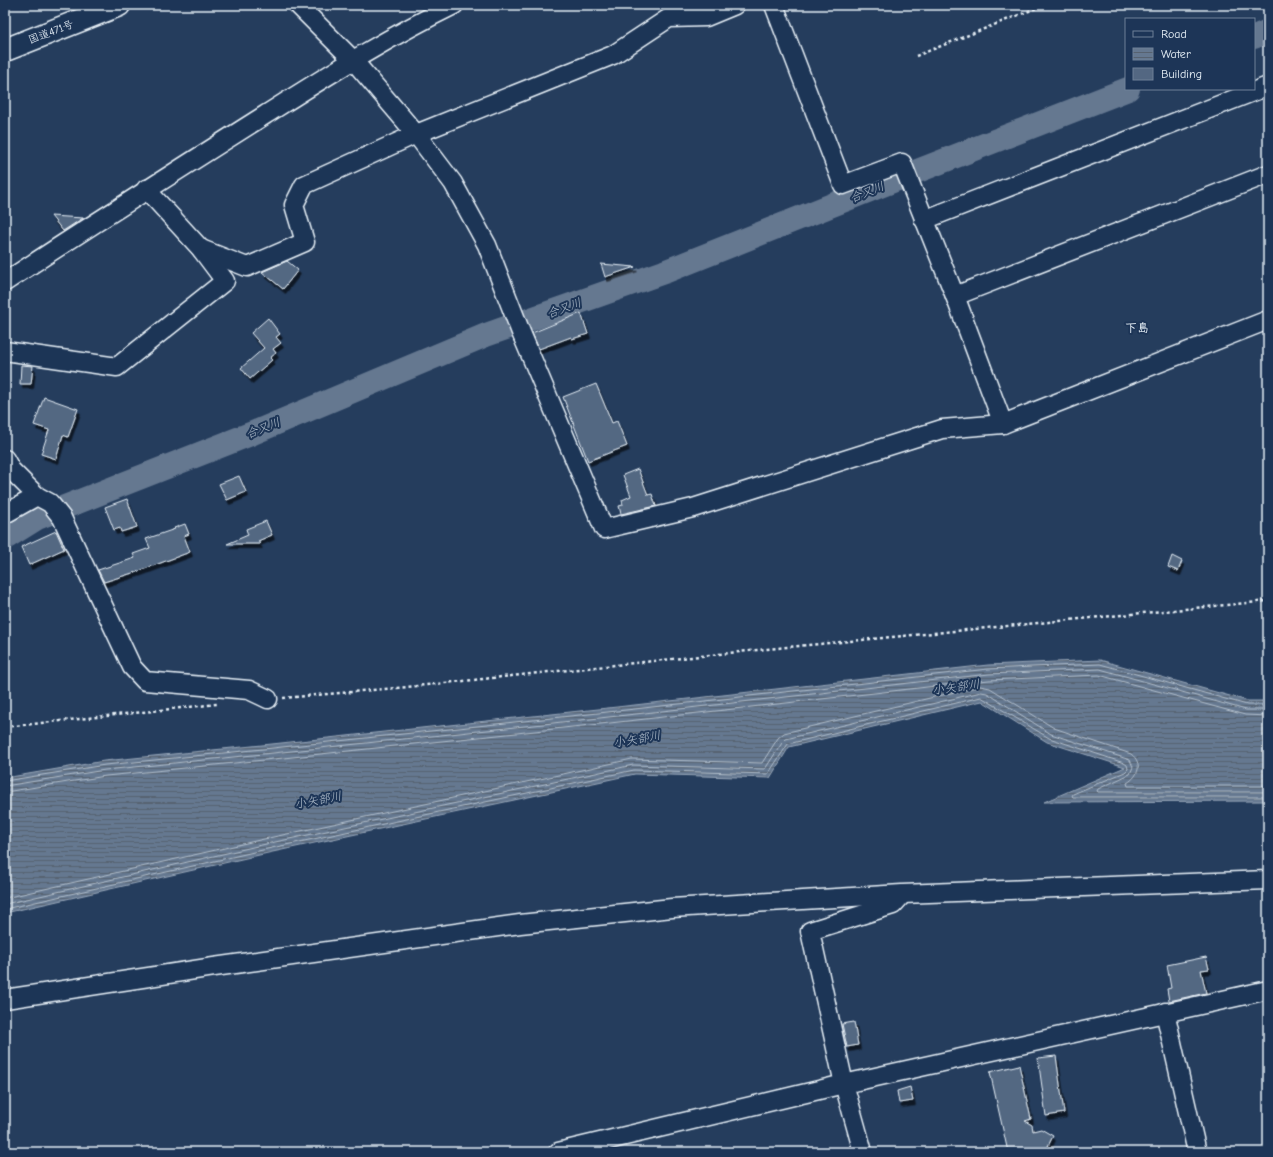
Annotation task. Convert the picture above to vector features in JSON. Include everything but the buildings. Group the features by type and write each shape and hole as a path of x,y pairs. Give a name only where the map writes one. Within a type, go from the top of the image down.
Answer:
{"highway":[{"name":"国道471号","path":"5,50 119,5"}],"street":[{"path":"298,5 353,60 416,134 453,183 487,245 522,336 604,529 694,508 942,429 1003,424 1268,320"},
{"path":"5,282 146,189 353,60 415,24 454,5"},
{"path":"201,249 247,268 305,242 294,205 304,185 416,134 613,55 669,18 706,17 735,5"},
{"path":"774,5 843,185 902,163 955,296 1003,424"},
{"path":"924,220 1268,86"},
{"path":"955,296 1268,174"},
{"path":"5,351 117,368 225,281 201,249 146,189"},
{"path":"5,459 11,470 44,499 62,518 132,666 146,681 249,690 268,699"},
{"path":"5,514 44,499"},
{"path":"5,999 214,966 528,923 672,908 902,894 1268,880"},
{"path":"863,1152 844,1084 810,931 893,905 902,894"},
{"path":"558,1152 844,1084 1268,990"},
{"path":"1165,1012 1197,1152"}],"path":[{"path":"916,56 1044,5"},
{"path":"268,699 407,687 767,649 1268,602"},
{"path":"5,727 27,726 222,703"}],"water":[{"name":"小矢部川","path":"1100,660 1248,701 1268,701 1268,801 1044,802 1125,767 1047,742 982,701 789,747 770,778 635,774 268,853 5,913 5,778 104,761 617,707 988,665"}],"waterway":[{"name":"合又川","path":"1255,37 1268,31"},
{"name":"合又川","path":"5,538 37,518 253,433 486,335 664,272 1125,90"}],"district":[{"name":"下島","path":"1137,328"}]}
